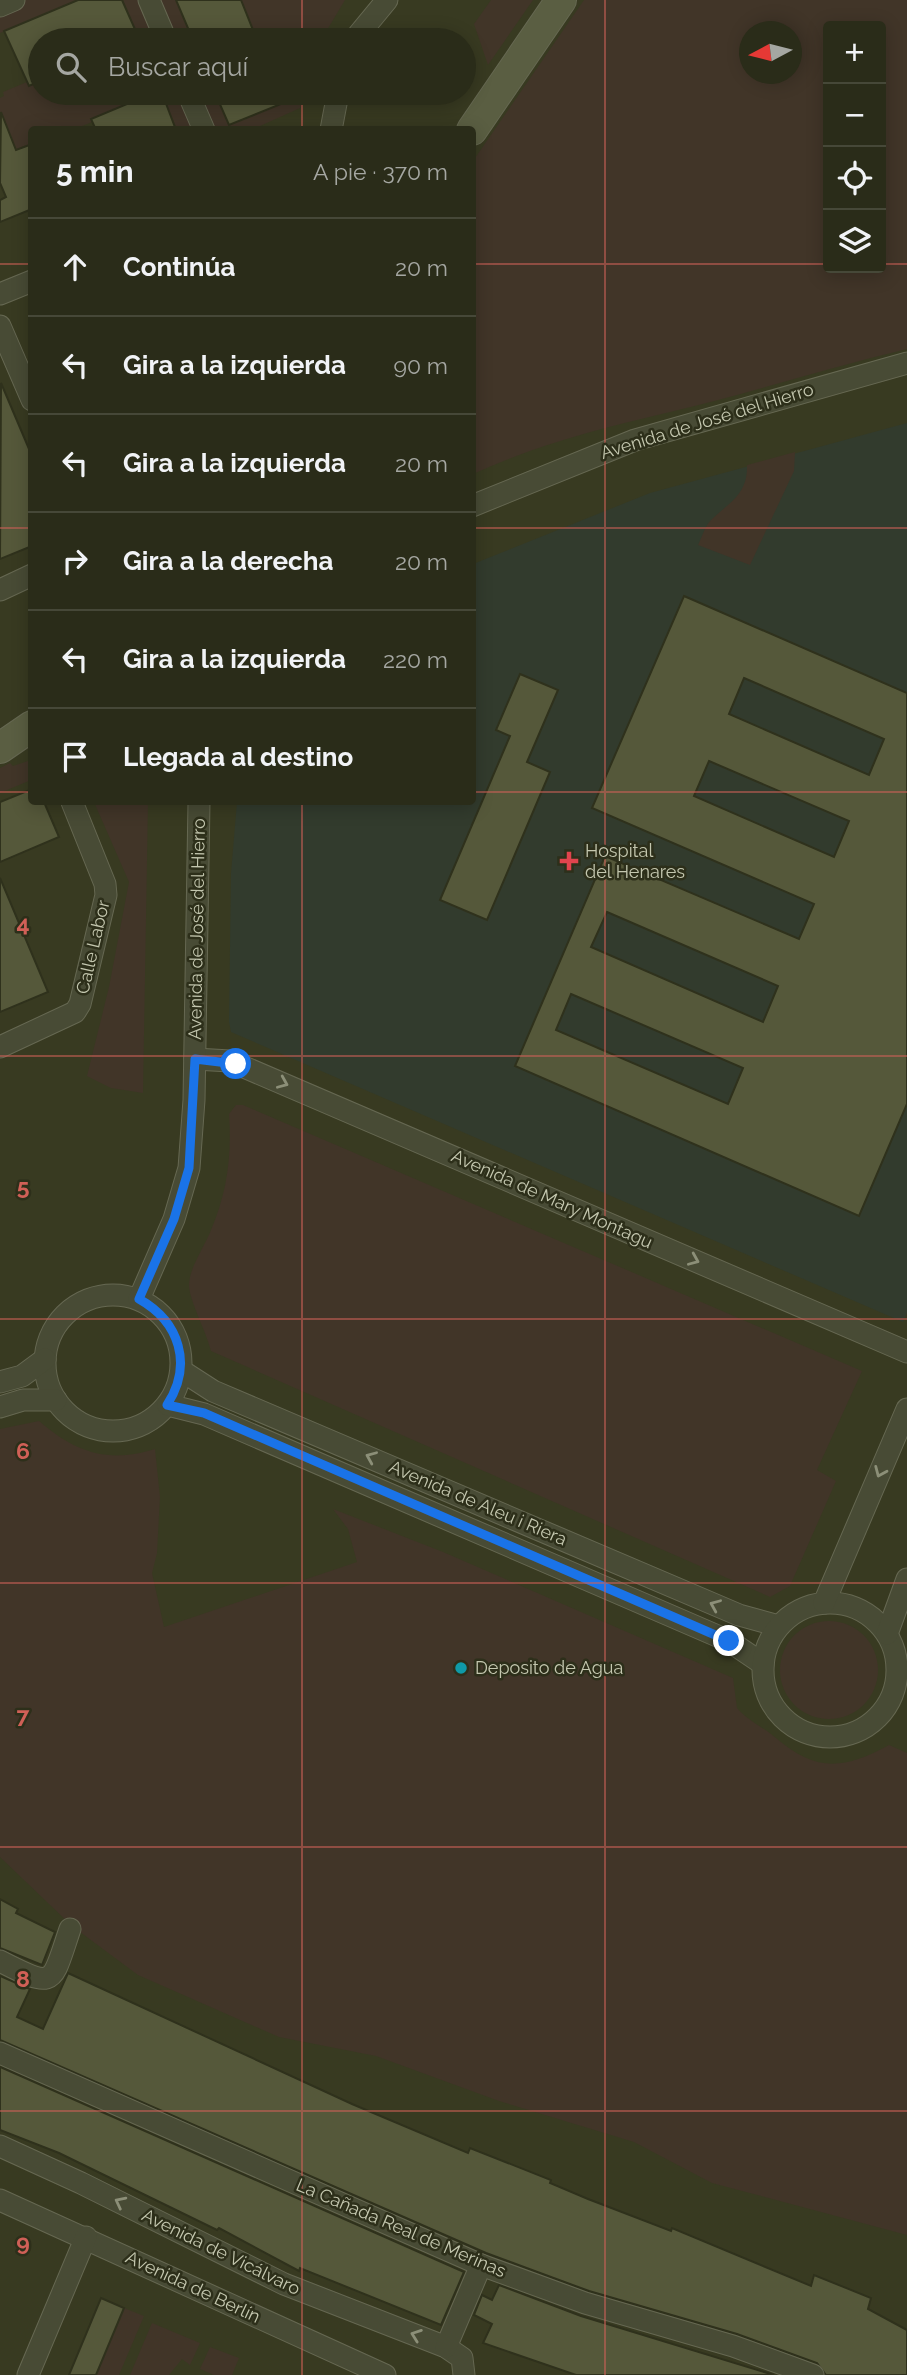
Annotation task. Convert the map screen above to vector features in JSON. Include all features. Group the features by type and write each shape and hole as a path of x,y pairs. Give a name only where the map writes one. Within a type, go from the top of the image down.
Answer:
{"street":[{"path":"0,6 14,0"},
{"path":"149,0 161,28"},
{"path":"364,28 387,0"},
{"path":"475,126 561,0"},
{"path":"193,105 202,126"},
{"path":"332,126 336,105"},
{"path":"0,294 28,283"},
{"path":"0,326 28,391"},
{"name":"Avenida de José del Hierro","path":"476,504 635,440 907,363"},
{"path":"0,590 28,577"},
{"path":"1,747 28,729"},
{"name":"Calle Labor","path":"0,1047 75,1012 80,1004 106,895 105,884 73,805"},
{"name":"Avenida de José del Hierro","path":"139,1299 174,1219 189,1168 195,1059 199,805"},
{"name":"Avenida de Mary Montagu","path":"195,1059 236,1064 907,1352"},
{"path":"114,1294 139,1299 163,1316 172,1328 180,1349 181,1371 167,1405 148,1422 112,1432 80,1423 56,1400 48,1381 45,1359 58,1323 77,1305 88,1299 114,1294"},
{"path":"0,1382 22,1376 45,1359"},
{"name":"Avenida de Aleu i Riera","path":"181,1371 214,1391 727,1610 779,1626"},
{"path":"0,1407 23,1400 56,1400"},
{"name":"Avenida de Aleu i Riera","path":"167,1405 204,1413 463,1525 729,1641 763,1664"},
{"path":"824,1603 907,1409"},
{"path":"887,1634 907,1579"},
{"path":"824,1603 860,1609 875,1620 887,1634 895,1654 897,1676 892,1697 882,1713 868,1726 851,1734 832,1738 796,1728 781,1717 770,1701 764,1683 763,1664 766,1650 779,1626 807,1606 824,1603"},
{"path":"0,1961 38,1980 47,1980 58,1966 70,1929"},
{"name":"La Cañada Real de Merinas","path":"0,2053 481,2265 595,2307 733,2346 813,2375"},
{"name":"Avenida de Vicálvaro","path":"0,2146 81,2183 284,2284 446,2347"},
{"name":"Avenida de Berlín","path":"0,2200 386,2375"},
{"path":"28,2375 86,2238"},
{"path":"464,2375 461,2358 446,2347 481,2265"}],"shaded area":[{"path":"26,0 78,0 0,33 0,11"},
{"path":"123,0 144,0 152,28 135,28"},
{"path":"155,0 176,0 188,28 166,28"},
{"path":"241,0 345,0 328,28 248,28 241,10 244,8"},
{"path":"491,0 533,0 488,65 474,24"},
{"path":"584,0 907,0 907,349 570,438 476,473 476,157"},
{"path":"27,82 28,105 132,106 109,116 107,112 82,126 28,126 28,150 25,146 13,151 3,117 0,118 0,98 4,96 3,92"},
{"path":"167,105 187,105 196,126 176,126"},
{"path":"198,105 220,105 229,125 278,105 301,105 300,108 260,126 208,126"},
{"name":"Hospital del Henares","path":"907,423 907,1313 903,1322 231,1032 231,873 237,805 476,805 476,563 650,493"},
{"path":"795,452 794,471 750,565 698,545 709,522 741,490 747,475 747,465"},
{"path":"28,761 28,781 0,793 0,768 10,763 13,766"},
{"path":"95,805 148,805 143,1093 111,1088 87,1076 109,987 129,882"},
{"path":"236,1105 243,1105 862,1371 817,1470 836,1481 790,1586 770,1597 211,1351 189,1285 225,1188 230,1144 229,1114"},
{"path":"39,1421 66,1441 93,1452 122,1455 155,1449 160,1497 157,1553 152,1573 164,1627 357,1562 348,1529 333,1509 443,1552 733,1678 737,1708 741,1713 804,1757 830,1764 844,1763 889,1745 907,1753 907,2235 712,2183 634,2142 499,2101 376,2056 279,2037 138,1975 72,1926 0,1857 0,1429"},
{"path":"829,1621 848,1625 864,1635 874,1651 878,1670 874,1689 864,1705 848,1715 829,1719 810,1715 794,1705 784,1689 780,1670 784,1651 794,1635 810,1625"},
{"path":"124,2308 144,2316 119,2375 96,2375"},
{"path":"152,2323 200,2343 190,2365 182,2359 169,2375 130,2375"},
{"path":"210,2347 239,2358 232,2375 214,2375 200,2369"}],"building":[{"path":"78,0 122,0 134,28 28,28 28,84 4,31"},
{"path":"176,0 241,0 252,28 188,28"},
{"path":"125,105 167,105 174,126 94,126 91,119"},
{"path":"220,105 279,105 229,125"},
{"path":"1,112 16,150 28,146 28,211 0,222 0,200 6,197 0,183"},
{"path":"1,383 28,447 28,548 0,559"},
{"path":"684,596 907,693 907,1104 859,1216 515,1066 605,856 799,939 814,904 592,808","holes":["744,678 884,739 869,775 729,714","709,761 849,821 834,857 694,796","607,912 778,986 763,1022 591,947","571,994 743,1068 728,1104 556,1030"]},
{"path":"520,674 558,690 527,762 550,772 487,920 440,900 510,736 496,730"},
{"path":"28,791 28,805 45,805 59,837 0,862 0,802"},
{"path":"0,878 48,992 0,1012"},
{"path":"0,1899 18,1909 16,1913 55,1932 42,1965 0,1948"},
{"path":"68,1973 352,2104 468,2153 470,2148 551,2180 550,2183 588,2199 671,2231 672,2228 811,2286 814,2275 871,2298 868,2309 907,2330 907,2375 826,2375 817,2363 737,2334 589,2291 486,2253 0,2040 0,1976 30,1989 17,2017 43,2029"},
{"path":"0,2067 464,2272 441,2325 300,2268 299,2271 219,2228 217,2230 59,2153 0,2130"},
{"path":"499,2285 581,2316 774,2375 576,2375 483,2343 492,2324 474,2315 482,2295 492,2300"},
{"path":"101,2298 124,2308 96,2375 69,2375"}],"place":[{"name":"Hospital del Henares","path":"569,861"},
{"name":"Deposito de Agua","path":"461,1668"}],"route":[{"path":"236,1064 230,1061 195,1059 189,1168 184,1191 139,1299 163,1316 172,1328 182,1356 179,1383 167,1405 204,1413 729,1641"}]}
